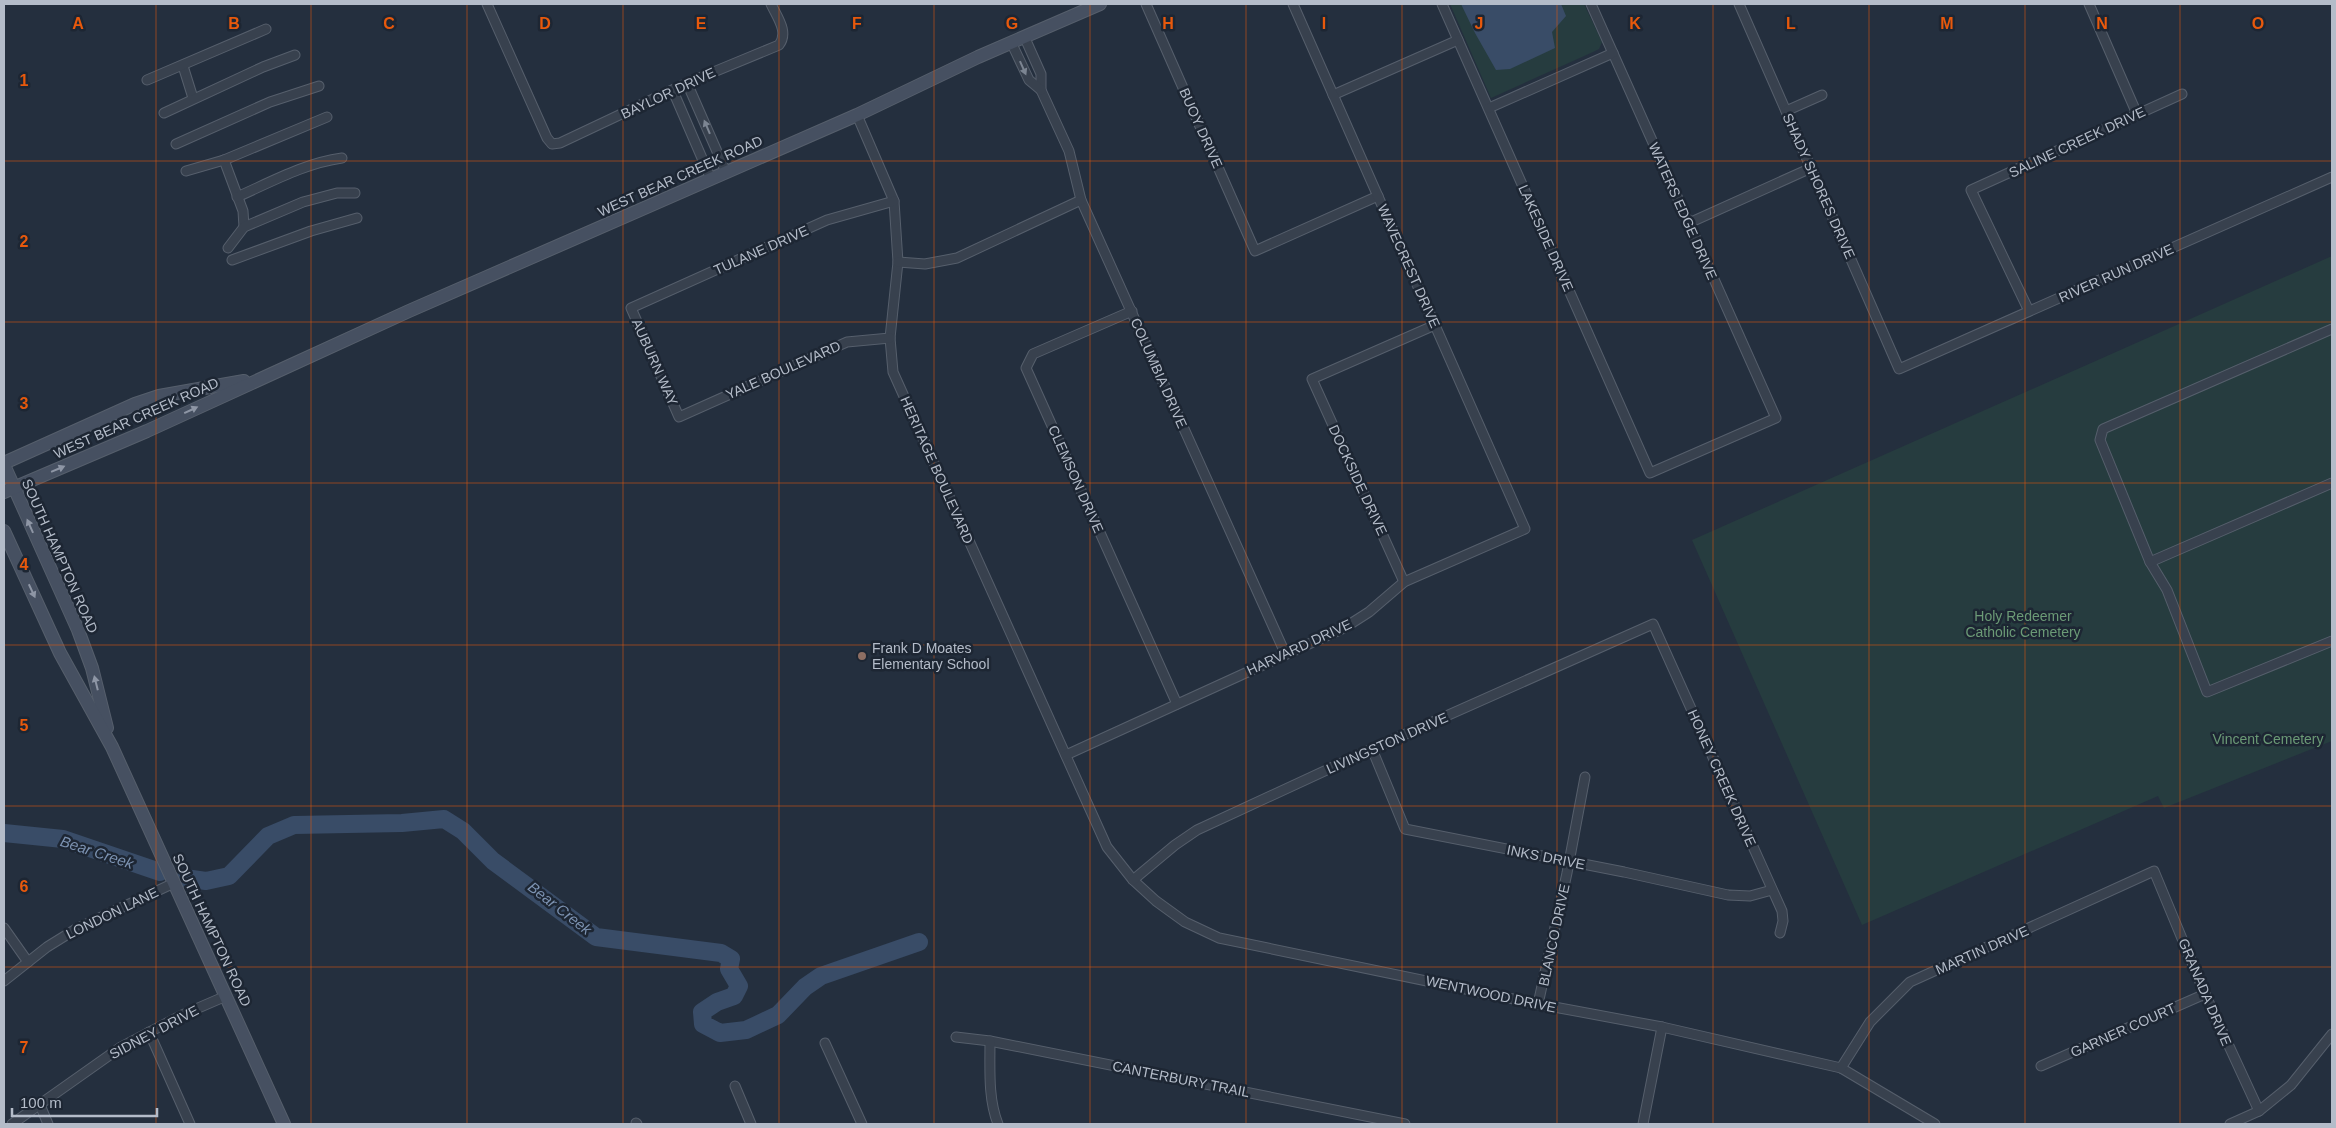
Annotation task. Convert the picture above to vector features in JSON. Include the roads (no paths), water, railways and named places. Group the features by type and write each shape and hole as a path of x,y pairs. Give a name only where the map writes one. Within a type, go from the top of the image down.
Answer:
{"main road":[{"name":"WEST BEAR CREEK ROAD","path":"8,490 726,172 857,116 1024,36 1100,4"},
{"name":"WEST BEAR CREEK ROAD","path":"4,464 135,404 159,396 271,374"},
{"name":"SOUTH HAMPTON ROAD","path":"4,464 8,490 78,630 92,668 112,747"},
{"name":"SOUTH HAMPTON ROAD","path":"4,531 60,653 112,747 284,1124"}],"street":[{"name":"BAYLOR DRIVE","path":"486,4 547,138 552,144 560,143 688,83 779,45 783,40 784,32 771,4"},
{"name":"BUOY DRIVE","path":"1146,4 1255,252 1378,196"},
{"name":"WAVECREST DRIVE","path":"1293,4 1525,529"},
{"name":"LAKESIDE DRIVE","path":"1442,4 1650,472 1776,418"},
{"name":"WATERS EDGE DRIVE","path":"1591,4 1776,418"},
{"name":"SHADY SHORES DRIVE","path":"1739,4 1899,369"},
{"path":"2089,4 2136,114"},
{"path":"146,80 183,66 266,28"},
{"name":"COLUMBIA DRIVE","path":"1024,36 1040,74 1041,90 1068,151 1081,200 1285,653"},
{"path":"1333,95 1458,40"},
{"name":"COLUMBIA DRIVE","path":"1011,42 1029,80 1041,90"},
{"path":"1489,108 1613,53"},
{"path":"164,113 262,67 295,55"},
{"path":"183,66 193,98"},
{"path":"688,83 726,172"},
{"path":"176,144 270,102 319,86"},
{"path":"673,91 711,179"},
{"name":"SALINE CREEK DRIVE","path":"2029,312 1972,190 2182,94"},
{"path":"1786,111 1822,96"},
{"name":"HERITAGE BOULEVARD","path":"857,116 894,201 898,262 890,338 893,372 1090,809"},
{"path":"186,171 224,160 327,117"},
{"path":"237,197 326,160 342,158"},
{"path":"224,160 243,211 244,228"},
{"path":"1689,223 1811,168"},
{"name":"RIVER RUN DRIVE","path":"1899,369 2332,177"},
{"path":"228,248 244,228 304,202 336,193 355,193"},
{"path":"898,262 925,264 957,258 1081,200"},
{"name":"TULANE DRIVE","path":"630,308 827,220 894,201"},
{"path":"232,260 311,231 357,218"},
{"name":"AUBURN WAY","path":"630,308 658,365 679,417"},
{"name":"CLEMSON DRIVE","path":"1132,311 1033,354 1026,368 1177,704"},
{"name":"DOCKSIDE DRIVE","path":"1404,582 1312,379 1435,325"},
{"path":"2332,329 2103,429 2100,440 2150,562 2167,590 2207,692 2332,641"},
{"name":"YALE BOULEVARD","path":"679,417 847,342 890,338"},
{"path":"2150,562 2332,483"},
{"name":"HARVARD DRIVE","path":"1066,755 1285,653 1344,628 1369,612 1404,582 1525,529"},
{"name":"LIVINGSTON DRIVE","path":"1133,880 1175,845 1197,830 1372,749 1653,624"},
{"name":"HONEY CREEK DRIVE","path":"1653,624 1782,911 1783,921 1780,933"},
{"name":"INKS DRIVE","path":"1372,749 1405,829 1728,895 1750,896 1772,890"},
{"name":"BLANCO DRIVE","path":"1538,1004 1569,862 1585,777"},
{"name":"WENTWOOD DRIVE","path":"1090,809 1107,847 1133,880 1185,922 1219,938 1538,1004 1662,1027 1841,1068 1935,1124"},
{"name":"GRANADA DRIVE","path":"2154,872 2204,994 2259,1111"},
{"name":"MARTIN DRIVE","path":"1841,1068 1870,1022 1910,982 2154,872"},
{"name":"LONDON LANE","path":"4,981 76,928 174,883"},
{"path":"4,928 28,962"},
{"name":"GARNER COURT","path":"2040,1066 2204,994"},
{"name":"SIDNEY DRIVE","path":"12,1124 121,1047 226,996"},
{"path":"1642,1124 1662,1027"},
{"path":"149,1032 190,1124"},
{"path":"2230,1124 2259,1111 2291,1085 2332,1034"},
{"name":"CANTERBURY TRAIL","path":"956,1037 990,1041 1405,1124"},
{"path":"990,1041 990,1084 998,1124"},
{"path":"825,1043 862,1124"},
{"path":"735,1086 751,1124"},
{"path":"40,1106 48,1124"}],"water":[{"path":"1461,4 1561,4 1566,16 1552,32 1555,48 1510,69 1496,70"}],"waterway":[{"name":"Bear Creek","path":"185,878 206,881 229,876 268,836 294,825 402,823 444,819 463,831 493,861 596,937 721,953 731,959 729,969 739,986 734,996 717,1002 702,1012 703,1024 720,1033 746,1030 778,1015 805,987 821,976 919,942"},
{"name":"Bear Creek","path":"4,833 63,839 160,872"}],"place":[{"name":"Frank D Moates Elementary School","path":"862,656"}],"park label":[{"name":"Holy Redeemer Catholic Cemetery","path":"2023,624"},
{"name":"Vincent Cemetery","path":"2268,739"}]}
